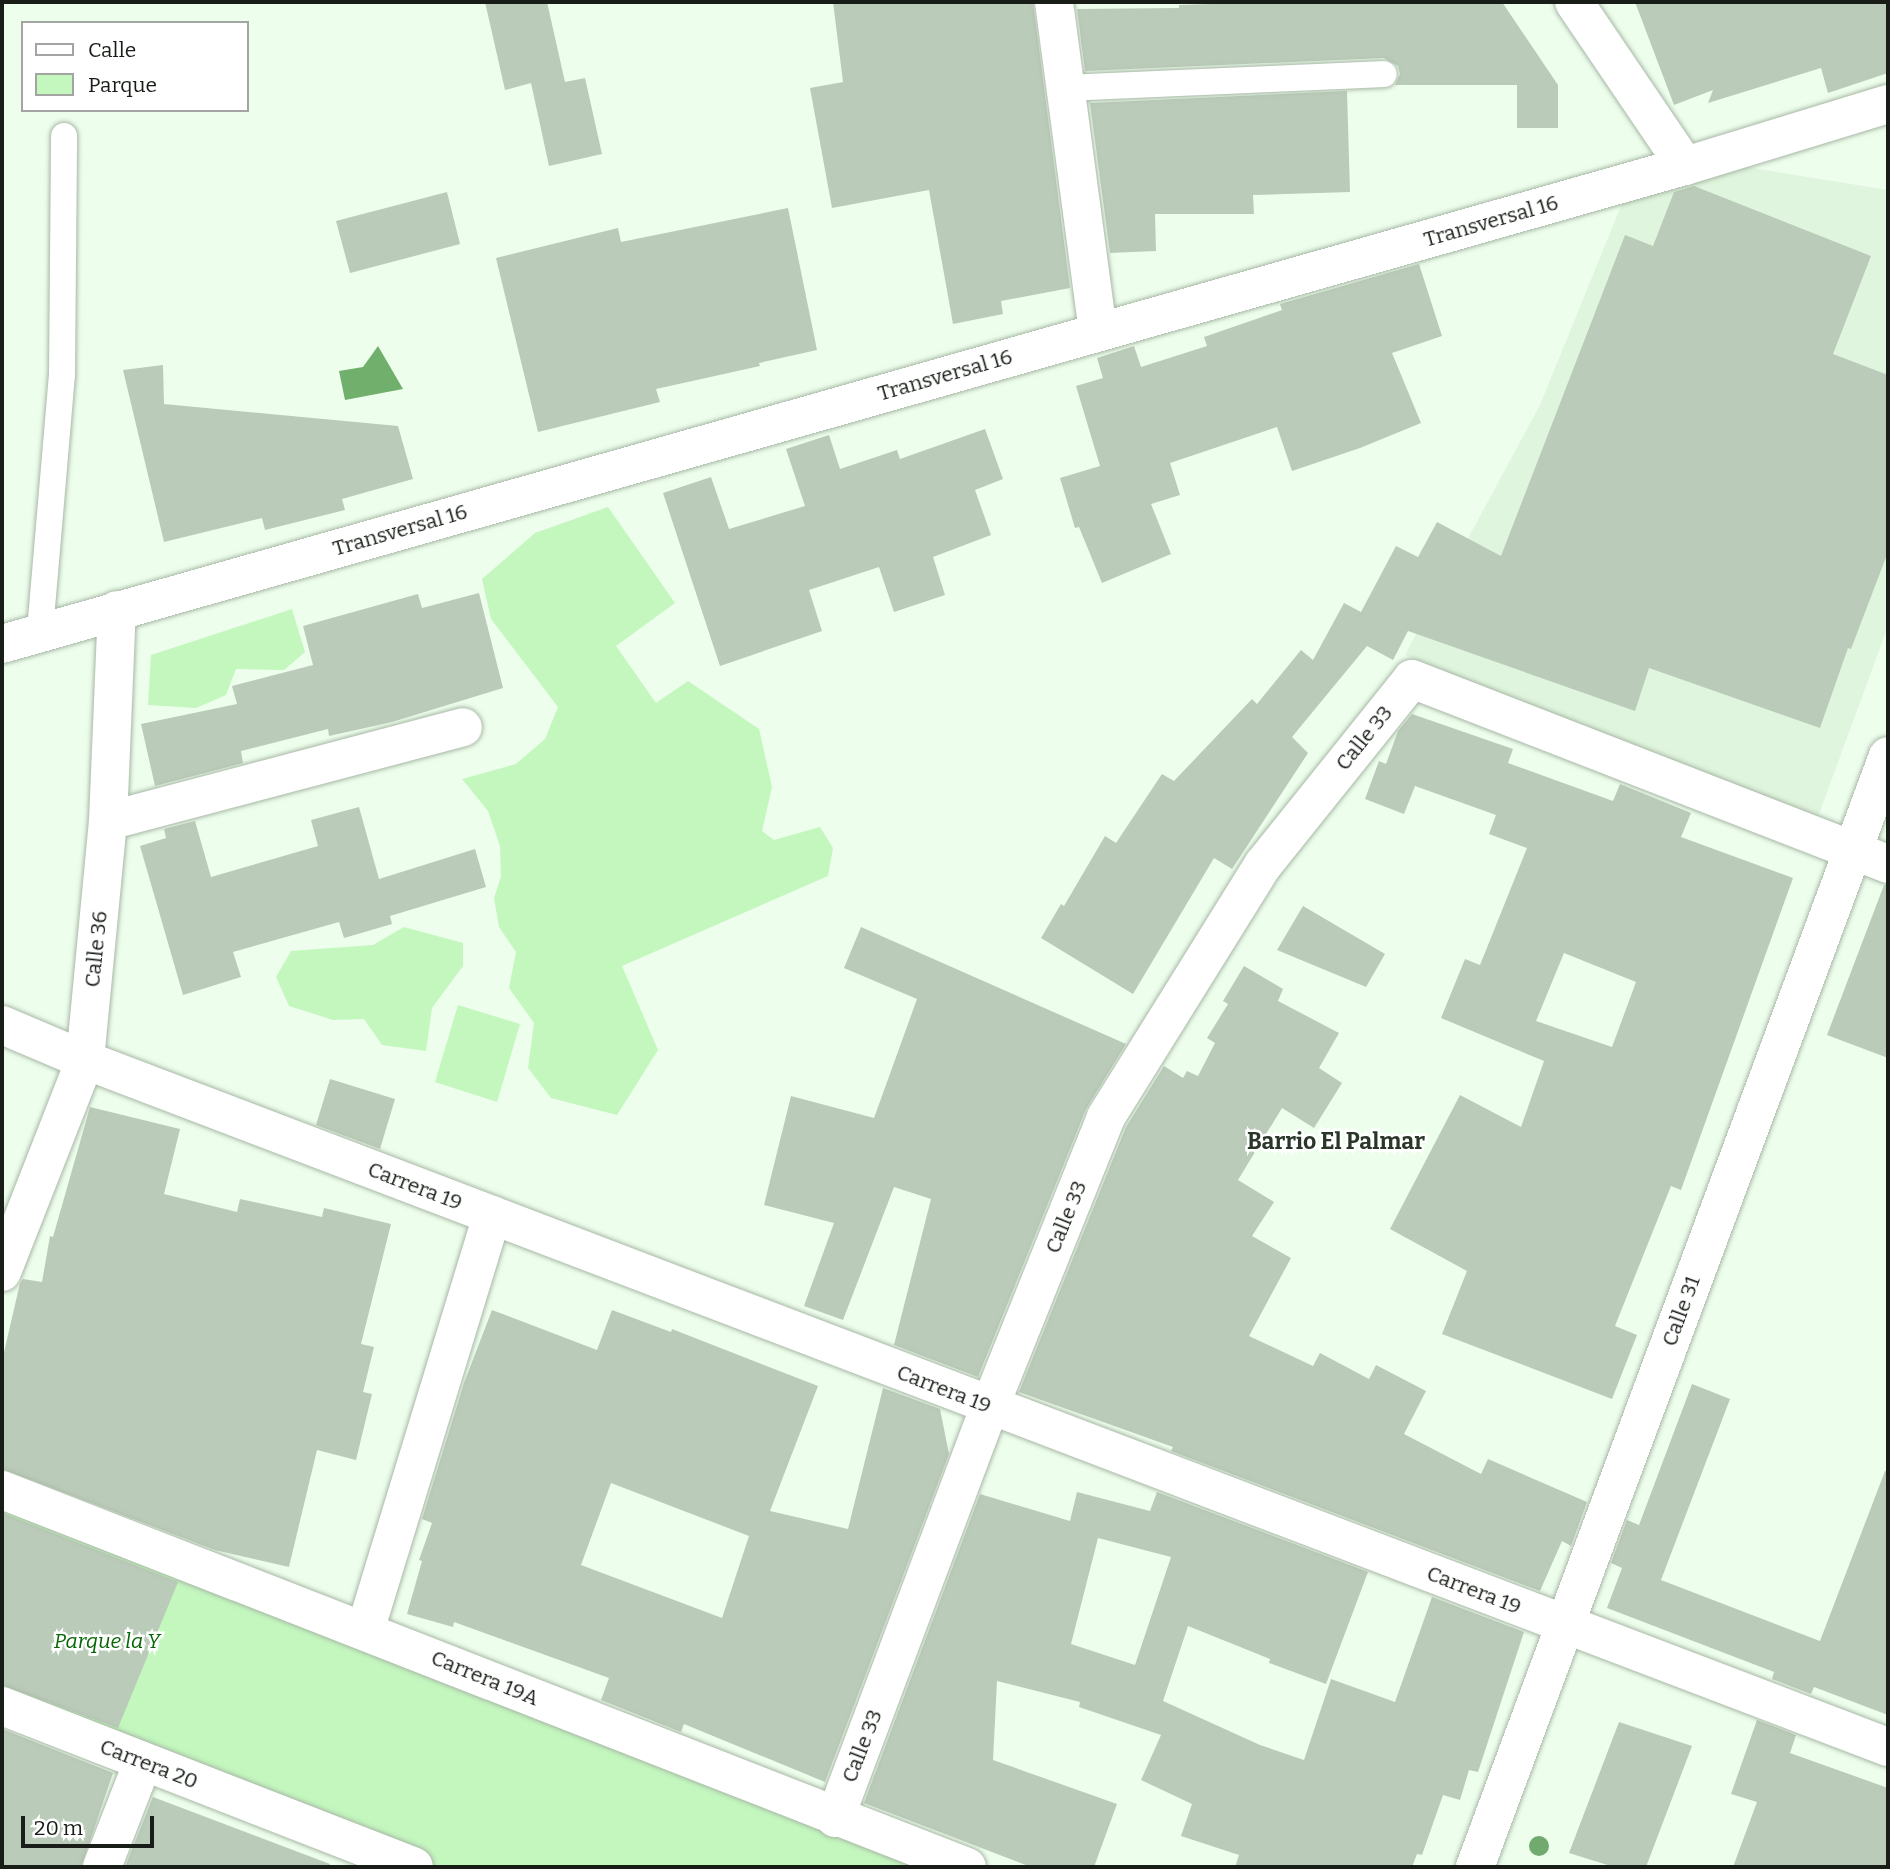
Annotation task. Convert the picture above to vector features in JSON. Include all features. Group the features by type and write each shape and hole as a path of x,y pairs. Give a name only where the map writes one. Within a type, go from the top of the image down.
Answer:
{"street":[{"path":"1055,2 1098,331"},
{"path":"1574,2 1685,166"},
{"name":"Transversal 16","path":"2,644 40,631 1685,166 1888,104"},
{"name":"Calle 36","path":"2,1272 85,1060 108,821 117,610"},
{"name":"Calle 33","path":"835,1818 990,1406 1106,1117 1262,865 1412,679 1853,850"},
{"path":"108,821 463,727"},
{"name":"Calle 31","path":"1475,1867 1888,756"},
{"path":"1853,850 1888,864"},
{"name":"Carrera 19","path":"2,1026 492,1216 1888,1748"},
{"path":"365,1631 492,1216"},
{"name":"Carrera 19A","path":"2,1490 835,1818 967,1867"},
{"name":"Carrera 20","path":"2,1706 414,1867"},
{"path":"102,1867 143,1762"}],"lane":[{"path":"1066,88 1384,74"},
{"path":"40,631 62,375 64,136"}],"shaded area":[{"path":"1641,157 1734,165 1888,190 1888,626 1815,825 1405,655 1540,405"},
{"path":"378,346 403,389 345,400 339,371 363,367"}],"green space":[{"path":"608,507 675,603 616,646 656,703 688,681 759,729 772,787 762,831 774,840 820,827 833,848 828,876 622,966 658,1050 617,1115 551,1098 528,1068 534,1023 509,988 516,952 499,927 494,898 501,877 500,846 488,811 462,779 516,764 545,739 558,707 491,619 482,579 535,533"},
{"path":"292,609 305,652 284,670 236,669 226,695 196,708 148,705 151,655"},
{"path":"404,927 463,943 463,966 432,1008 426,1051 382,1045 364,1019 333,1020 289,1006 276,977 291,951 373,945"},
{"path":"458,1005 520,1024 497,1102 435,1082"},
{"name":"Parque la Y","path":"2,1500 947,1867 431,1867 2,1701"}],"building":[{"path":"485,2 547,2 565,82 585,78 602,154 549,166 531,83 505,90"},
{"path":"833,2 1033,2 1070,288 1001,301 1003,314 953,324 929,190 832,208 810,88 843,82"},
{"path":"1271,2 1502,2 1558,85 1558,128 1517,128 1517,85 1395,85 1400,74 1398,66 1384,58 1085,71 1077,9 1179,8 1179,5"},
{"path":"1635,2 1888,2 1888,73 1828,93 1821,68 1708,103 1713,90 1674,105"},
{"path":"1347,91 1350,192 1253,195 1254,214 1155,214 1156,251 1110,253 1090,103"},
{"path":"1694,186 1871,256 1833,354 1888,375 1888,552 1851,649 1848,648 1820,728 1649,668 1635,711 1408,631 1393,660 1367,646 1292,737 1308,753 1232,869 1214,858 1133,994 1041,938 1061,904 1064,906 1105,836 1116,843 1162,774 1174,781 1252,699 1257,704 1301,650 1313,660 1344,603 1361,612 1396,546 1418,557 1437,522 1501,556 1625,235 1653,246 1674,192"},
{"path":"447,192 460,244 350,273 336,221"},
{"path":"788,208 817,350 759,363 760,366 656,389 660,402 538,432 496,258 618,228 621,242"},
{"path":"1419,264 1442,336 1392,353 1421,423 1360,448 1292,471 1277,427 1170,463 1180,495 1151,504 1171,554 1102,583 1079,527 1075,528 1060,478 1100,466 1076,386 1103,378 1097,358 1134,346 1141,367 1207,346 1204,337 1282,310 1280,304"},
{"path":"163,365 164,404 398,426 413,479 342,499 345,510 265,530 262,518 164,542 123,370"},
{"path":"985,429 1003,479 975,490 991,535 933,557 945,595 894,612 879,567 809,590 822,631 720,666 663,493 711,477 729,529 805,506 786,449 829,435 840,469 897,450 900,459"},
{"path":"479,593 503,688 392,722 329,736 328,729 241,751 243,763 155,786 141,724 237,704 232,686 313,665 303,626 418,594 422,608"},
{"path":"1412,714 1513,749 1508,763 1613,801 1620,784 1691,813 1681,837 1793,878 1681,1190 1671,1186 1615,1326 1637,1335 1612,1399 1442,1334 1467,1271 1390,1229 1460,1095 1521,1127 1544,1061 1441,1018 1465,959 1480,965 1527,848 1489,834 1496,815 1415,786 1404,814 1365,799 1379,761 1386,764 1398,731","holes":["1564,953 1636,982 1612,1047 1536,1021"]},
{"path":"359,807 379,879 475,849 486,887 390,916 392,924 344,938 339,922 233,952 241,977 183,995 140,846 166,838 164,829 195,821 211,877 318,846 311,820"},
{"path":"1884,885 1888,885 1888,1058 1827,1035"},
{"path":"1303,906 1385,954 1366,987 1277,950"},
{"path":"861,927 1126,1044 1086,1109 978,1377 894,1345 931,1199 894,1187 843,1320 804,1306 834,1223 764,1205 791,1096 874,1118 917,999 844,968"},
{"path":"1244,966 1283,989 1278,1001 1339,1033 1319,1068 1342,1083 1314,1128 1282,1108 1238,1180 1274,1202 1252,1236 1291,1258 1249,1336 1313,1366 1320,1353 1369,1379 1376,1365 1426,1391 1404,1434 1481,1474 1488,1459 1587,1502 1571,1546 1562,1541 1540,1591 1171,1451 1173,1447 1019,1392 1126,1127 1164,1066 1183,1078 1187,1071 1198,1076 1215,1043 1207,1038 1228,1004 1223,1001"},
{"path":"330,1079 395,1099 380,1149 316,1125"},
{"path":"90,1107 180,1129 164,1194 237,1212 240,1199 322,1217 324,1208 391,1224 361,1344 374,1347 363,1392 372,1394 356,1460 317,1450 289,1567 215,1550 2,1469 2,1361 20,1283 23,1279 42,1282 50,1236 53,1237"},
{"path":"492,1310 597,1350 612,1310 671,1332 672,1329 818,1386 770,1511 848,1529 883,1388 940,1409 949,1454 825,1782 684,1724 681,1732 601,1700 609,1678 454,1622 453,1627 407,1614 422,1561 419,1560 432,1523 422,1519 464,1383","holes":["611,1483 749,1536 722,1618 581,1565"]},
{"path":"1692,1384 1730,1399 1661,1580 1820,1641 1885,1471 1888,1471 1888,1715 1814,1687 1811,1694 1772,1679 1774,1672 1607,1608 1622,1568 1611,1563 1627,1520 1639,1525"},
{"path":"1077,1492 1150,1511 1157,1492 1368,1572 1326,1684 1269,1663 1270,1659 1188,1626 1163,1701 1260,1745 1304,1760 1331,1679 1395,1702 1432,1597 1524,1632 1478,1772 1469,1770 1460,1800 1443,1795 1422,1855 1417,1854 1412,1867 1235,1867 1239,1855 1181,1836 1192,1804 1141,1780 1161,1735 1079,1707 1080,1702 997,1681 993,1760 1117,1804 1094,1867 1031,1867 864,1803 980,1494 1070,1521","holes":["1098,1538 1171,1557 1135,1665 1071,1644"]},
{"path":"2,1513 178,1582 118,1728 2,1685"},
{"path":"1757,1720 1796,1735 1790,1753 1888,1788 1888,1867 1733,1867 1757,1802 1731,1794"},
{"path":"1619,1722 1692,1746 1646,1867 1614,1867 1569,1853"},
{"path":"2,1729 113,1773 81,1867 2,1867"},
{"path":"153,1797 330,1864 330,1867 125,1867"}],"district":[{"name":"Barrio El Palmar","path":"1336,1141"}]}
